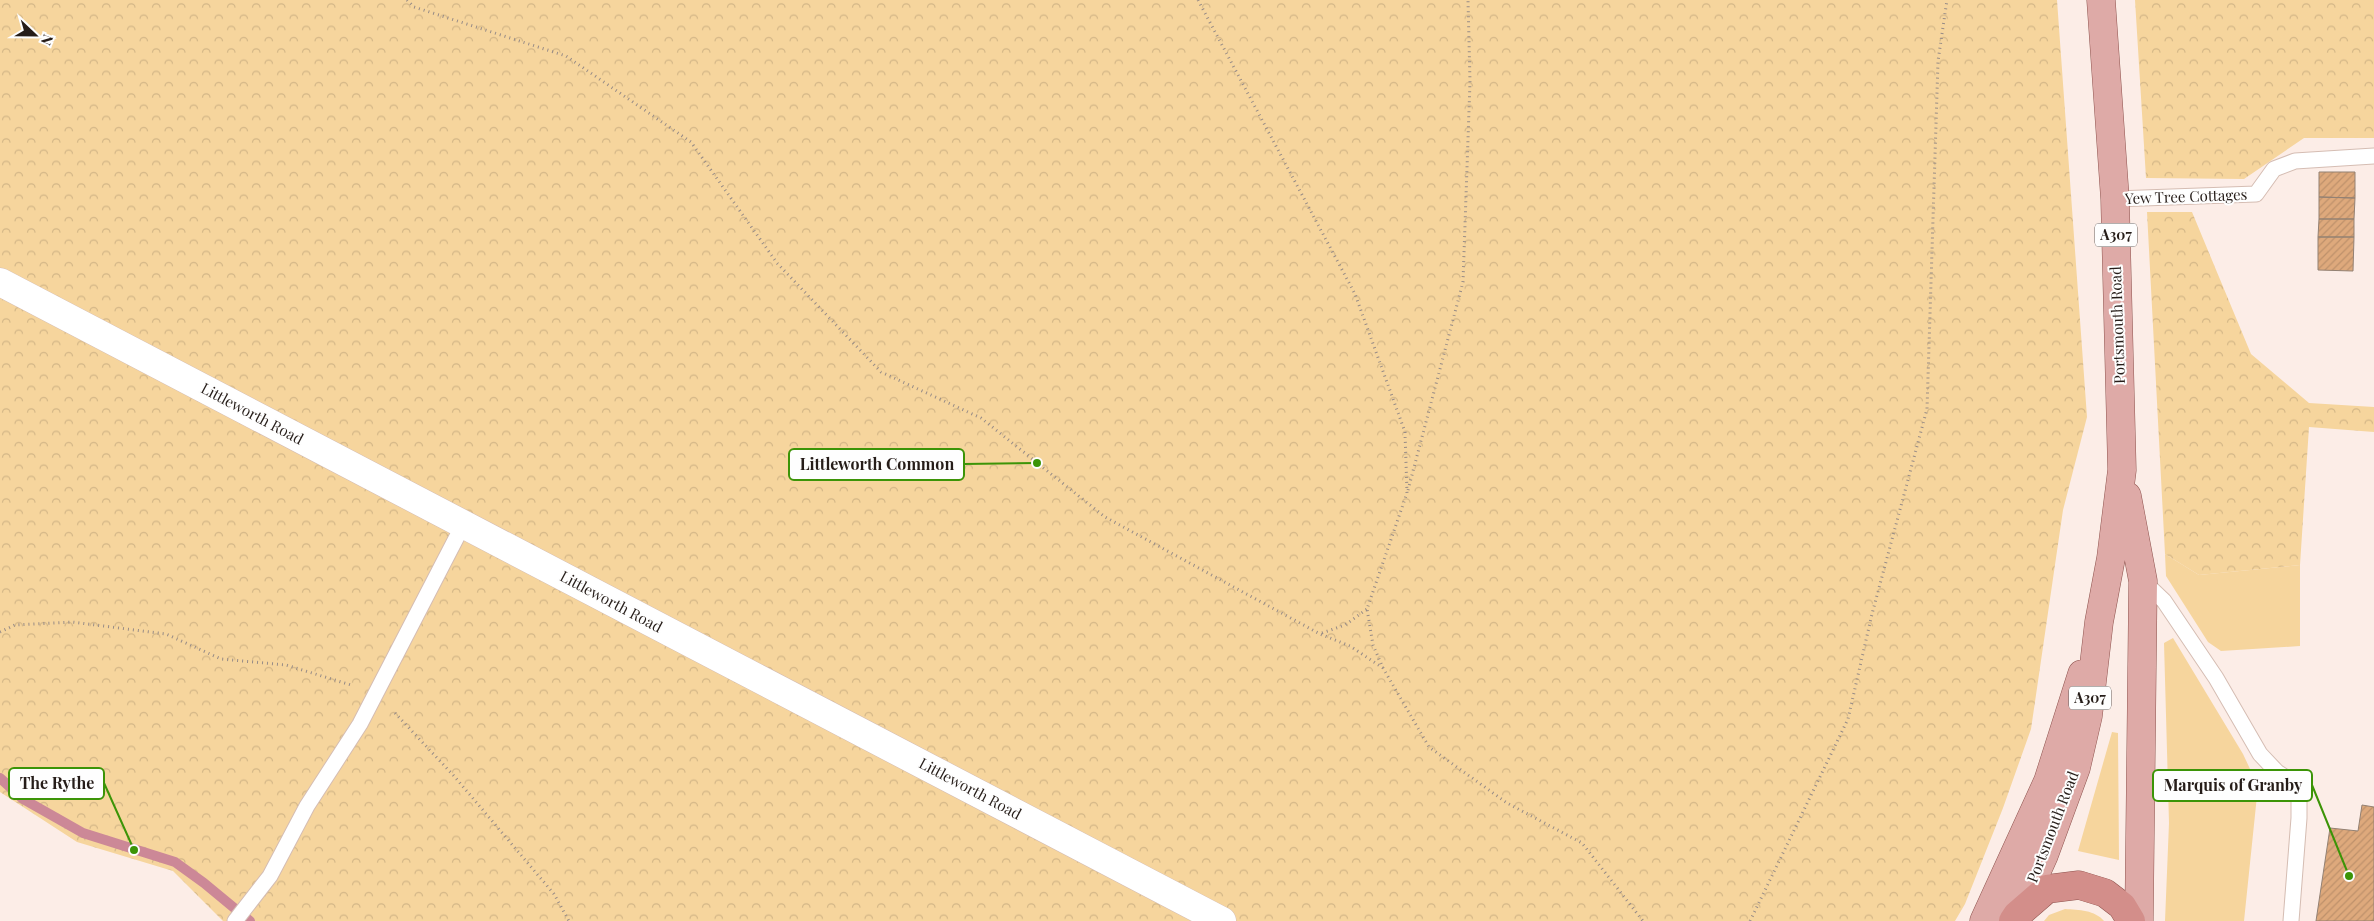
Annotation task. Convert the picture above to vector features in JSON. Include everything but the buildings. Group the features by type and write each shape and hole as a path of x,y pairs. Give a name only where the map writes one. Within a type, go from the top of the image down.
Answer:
{"highway":[{"path":"2015,918 2046,889 2080,885 2105,893 2122,906 2131,921"}],"main road":[{"name":"Portsmouth Road","path":"2015,918 2051,838 2076,768 2088,716 2099,622 2111,558 2122,470 2115,199 2101,0"},
{"name":"Portsmouth Road","path":"2122,470 2143,581 2140,921"},
{"path":"1984,921 2048,781 2099,622"}],"street":[{"name":"Littleworth Road","path":"0,282 1222,921"}],"lane":[{"name":"Yew Tree Cottages","path":"2115,199 2256,194 2274,169 2295,161 2374,156"},
{"path":"235,921 270,876 307,806 377,694 463,525"},
{"path":"2143,581 2164,601 2216,678 2260,754 2277,772 2299,786 2299,818 2290,921"}],"path":[{"path":"407,0 414,8 566,56 691,142 777,263 881,372 981,418 1104,517 1320,634 1350,646 1383,668"},
{"path":"1198,0 1355,294 1405,432 1407,493"},
{"path":"1468,0 1470,82 1463,282 1407,493 1367,609 1373,645 1383,668 1429,747 1507,803 1582,843 1644,921"},
{"path":"1750,921 1848,719 1872,614 1927,409 1938,61 1947,0"},
{"path":"1320,634 1345,625 1367,609"},
{"path":"0,632 15,625 72,622 166,634 221,659 286,665 377,694 454,776 554,894 569,921"}],"green space":[{"path":"0,0 2057,0 2087,417 2063,510 2031,729 2003,808 1965,904 1955,921 223,921 173,871 77,842 0,792"},
{"path":"2135,0 2374,0 2374,138 2304,138 2244,179 2146,178"},
{"path":"2147,212 2192,212 2251,354 2309,403 2374,407 2374,432 2309,427 2300,565 2199,575 2165,554"},
{"path":"2165,554 2199,575 2300,565 2300,646 2221,651 2208,642 2166,576"},
{"path":"2173,638 2243,754 2258,786 2244,921 2165,921 2169,823 2164,643"},
{"path":"2112,732 2118,733 2119,860 2078,851"},
{"path":"2065,909 2091,913 2104,921 2044,921 2049,915"}],"waterway":[{"path":"0,778 23,799 83,833 175,862 250,921"}],"place":[{"name":"Littleworth Common","path":"1037,463"},
{"name":"The Rythe","path":"134,850"},
{"name":"Marquis of Granby","path":"2349,876"}]}
